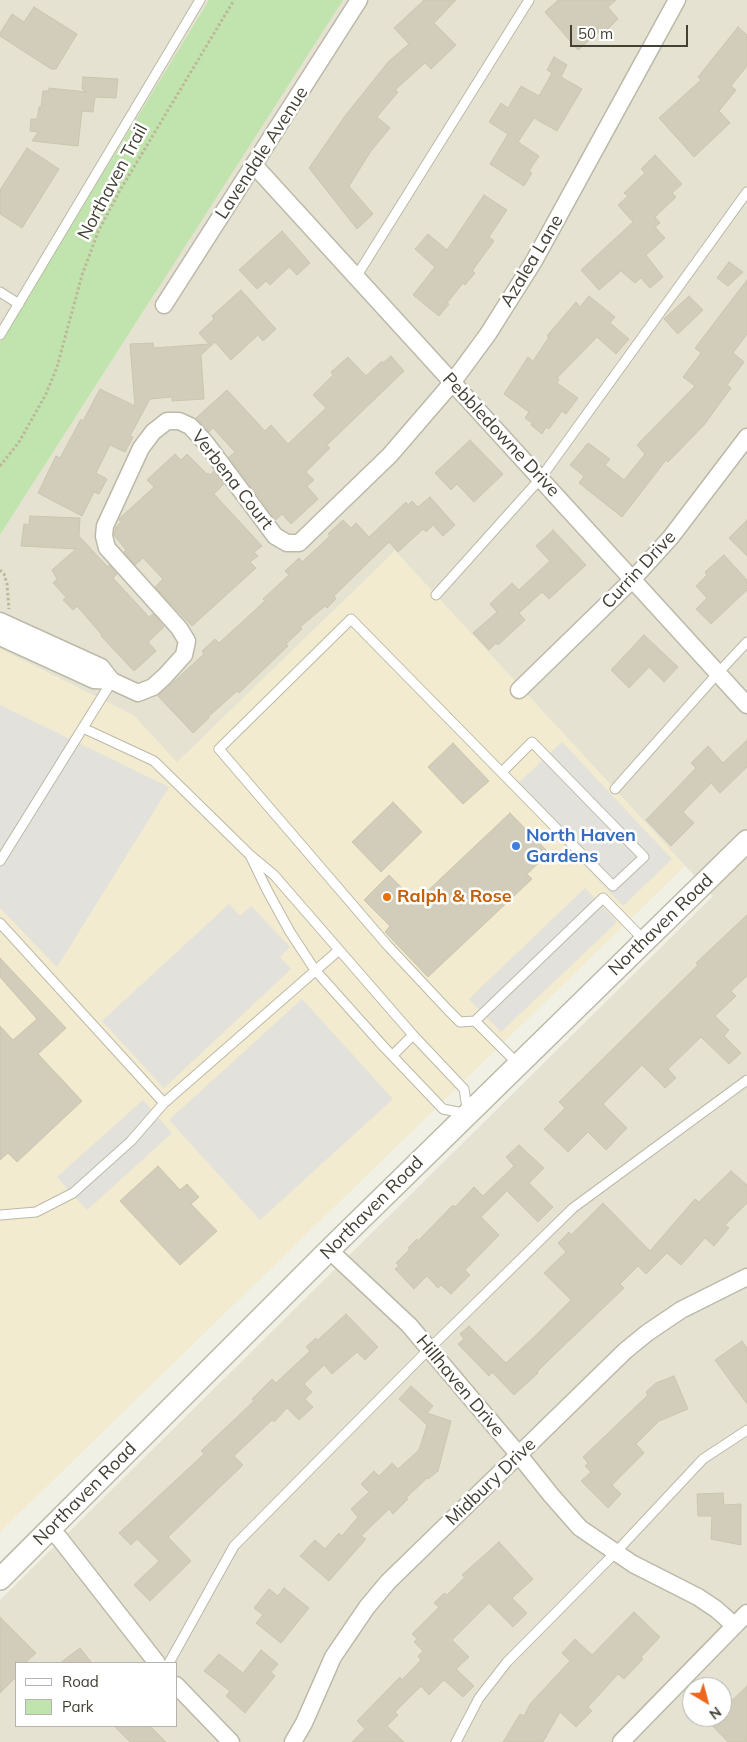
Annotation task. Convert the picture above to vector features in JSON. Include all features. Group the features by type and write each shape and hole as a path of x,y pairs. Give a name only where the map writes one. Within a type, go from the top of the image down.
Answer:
{"street":[{"name":"Lavendale Avenue","path":"164,305 359,0"},
{"name":"Azalea Lane","path":"348,496 390,455 452,383 488,334 534,261 677,0"},
{"name":"Pebbledowne Drive","path":"254,165 747,704"},
{"name":"Verbena Court","path":"112,681 138,694 152,687 165,676 184,655 186,649 187,641 179,628 107,548 104,536 105,526 141,448 153,432 168,422 179,421 190,426 206,442 274,536 287,543 299,544 348,496"},
{"name":"Currin Drive","path":"518,690 633,579 678,529 747,437"},
{"path":"3,616 101,667 112,681"},
{"path":"0,637 94,680 112,681"},
{"name":"Northaven Road","path":"0,1579 329,1250 747,841"},
{"name":"Hillhaven Drive","path":"329,1250 409,1325 580,1528 633,1564 698,1597 716,1609 734,1625"},
{"name":"Midbury Drive","path":"293,1742 304,1723 333,1657 367,1607 388,1582 625,1351 647,1333 681,1310 747,1276"},
{"path":"50,1528 157,1662"},
{"path":"622,1742 747,1613"},
{"path":"178,1687 231,1742"}],"lane":[{"path":"0,335 200,0"},
{"path":"356,277 529,0"},
{"path":"436,595 540,478 747,192"},
{"path":"0,292 19,304"},
{"path":"502,772 532,742 644,857 613,886 604,898 475,1021 460,1022 388,946 219,749 351,619 613,886"},
{"path":"615,790 747,642"},
{"path":"0,861 112,681"},
{"path":"83,728 154,761 274,875 413,1035 464,1089 468,1114 443,1109 315,970 290,932 250,854"},
{"path":"604,898 645,941"},
{"path":"0,923 164,1102"},
{"path":"0,1215 36,1212 73,1193 131,1141 164,1102 339,950"},
{"path":"475,1021 518,1064"},
{"path":"393,1055 413,1035"},
{"path":"170,1662 234,1546 429,1349 573,1208 747,1080"},
{"path":"456,1742 479,1698 507,1662 704,1460 747,1430"}],"path":[{"name":"Northaven Trail","path":"0,466 19,442 46,394 57,367 82,275 98,232 234,0"},
{"path":"0,570 4,574 10,609 3,616"}],"shaded area":[{"path":"0,0 747,0 747,1742 0,1742 0,1600 713,896 395,551 177,763 133,715 0,649 0,535 156,292 64,237 0,342"},
{"path":"395,551 685,866 0,1532 0,649 133,715 177,762"},
{"path":"0,705 169,787 57,967 0,908"},
{"path":"562,742 672,859 623,906 512,789"},
{"path":"585,888 617,922 501,1032 469,999"},
{"path":"229,904 240,916 251,906 290,947 280,957 291,969 164,1088 102,1021"},
{"path":"302,999 393,1099 260,1220 169,1120"},
{"path":"143,1100 172,1133 87,1210 57,1177"}],"green space":[{"path":"209,0 343,0 0,535 0,342"}],"building":[{"path":"424,0 456,0 434,23 456,45 431,69 425,63 395,90 398,92 377,117 390,128 371,151 349,186 373,214 357,229 309,168 345,116 389,61 409,44 394,28"},
{"path":"558,0 616,0 608,7 618,19 604,33 601,30 578,50 545,12"},
{"path":"34,7 77,34 56,69 51,69 0,36 12,14 24,22"},
{"path":"738,27 747,35 747,66 731,86 736,90 719,111 730,123 694,157 659,118 701,80 698,77"},
{"path":"554,57 567,65 561,77 582,89 557,131 534,118 518,142 539,156 529,171 532,173 524,186 490,164 508,134 489,122 501,103 508,108 521,86 539,96 552,73 547,70"},
{"path":"83,77 118,79 116,98 95,97 93,112 82,111 78,146 32,141 38,132 30,131 31,119 37,119 43,91 49,91 49,88 87,92 82,89"},
{"path":"27,148 59,169 22,228 0,214 0,190"},
{"path":"655,155 682,184 672,193 676,197 655,217 660,223 655,227 665,238 646,255 663,277 650,288 641,278 635,283 621,271 599,290 581,270 633,222 618,205 628,196 624,193 645,173 641,169"},
{"path":"484,195 507,210 489,237 494,241 472,271 475,273 465,285 463,283 439,316 413,295 435,267 415,249 428,234 447,250"},
{"path":"282,231 310,263 297,275 289,267 270,285 266,281 257,289 239,270"},
{"path":"729,262 743,272 728,286 717,278"},
{"path":"747,280 747,334 733,353 744,362 727,385 731,388 704,425 668,462 666,460 622,517 579,483 584,476 570,465 588,443 610,459 605,465 624,480 645,454 637,445 695,386 683,377 701,353 695,348"},
{"path":"241,290 276,329 263,341 258,335 231,360 215,342 201,355 204,399 172,401 172,397 150,399 130,436 133,437 125,452 110,445 96,473 107,479 99,494 94,492 82,516 38,493 56,456 60,458 100,389 135,406 130,344 153,343 154,348 209,344 199,333 214,319 212,316"},
{"path":"589,296 615,317 610,323 629,339 616,354 597,337 557,378 559,379 557,383 578,398 566,414 562,411 549,429 546,427 542,434 525,418 529,412 504,394 528,357 533,361 549,337 547,336 576,302 580,307"},
{"path":"689,296 703,310 678,334 664,319"},
{"path":"391,356 404,371 327,445 330,448 306,472 314,480 307,486 318,499 291,524 282,514 276,520 229,457 235,452 213,428 209,432 196,418 227,390 265,431 271,425 288,444 326,408 313,395 333,375 331,372 348,357 366,376 382,361 383,363"},
{"path":"470,440 503,474 474,502 457,484 451,490 435,473"},
{"path":"175,454 181,460 187,454 207,474 210,475 214,471 224,484 214,494 262,546 254,552 258,556 250,562 256,568 192,626 155,587 163,579 143,558 135,565 124,552 126,550 114,535 116,527 121,522 120,518 154,487 147,480"},
{"path":"430,497 455,525 443,536 433,525 426,532 423,529 398,552 389,542 334,596 336,599 327,608 325,606 300,627 302,629 286,644 288,646 239,693 237,691 208,717 193,733 158,696 204,654 202,651 215,639 219,643 265,601 263,599 289,575 285,571 299,558 302,562 330,536 328,534 343,520 351,528 356,523 369,537 406,502 408,505 412,501 418,507"},
{"path":"30,516 80,518 79,536 117,574 113,578 149,617 153,614 164,627 148,642 156,651 134,671 101,636 77,606 73,610 63,600 66,597 53,583 57,579 52,570 76,549 21,546 24,524 29,525"},
{"path":"747,520 747,556 729,538"},
{"path":"553,530 586,565 549,599 542,592 519,613 525,620 498,645 496,643 489,650 473,633 497,612 490,604 512,583 519,590 550,561 536,546"},
{"path":"724,555 747,580 747,590 711,624 696,609 707,598 696,586 707,575 705,572"},
{"path":"644,635 678,667 664,682 649,667 629,688 611,670"},
{"path":"747,740 747,767 720,793 711,783 683,812 694,823 671,846 646,820 696,768 691,763 708,746 723,763"},
{"path":"453,743 489,781 463,804 428,767"},
{"path":"393,802 422,832 381,872 352,842"},
{"path":"510,813 549,853 527,874 532,879 428,977 385,932 390,926 364,900 389,875 416,902"},
{"path":"747,915 747,976 731,991 736,996 715,1016 729,1030 724,1036 741,1053 729,1064 701,1037 668,1069 676,1078 665,1088 642,1065 603,1104 627,1128 606,1150 588,1132 568,1152 544,1129 565,1108 559,1102 698,965 696,963"},
{"path":"0,958 66,1028 38,1054 82,1101 17,1162 8,1153 0,1160 0,1026 13,1040 37,1019 0,977"},
{"path":"519,1145 544,1168 529,1183 553,1207 538,1222 507,1191 481,1217 499,1235 465,1270 470,1275 451,1294 441,1285 438,1288 427,1276 414,1289 395,1269 399,1266 396,1263 417,1239 418,1241 453,1205 455,1207 474,1187 483,1196 514,1166 506,1157"},
{"path":"158,1166 180,1190 187,1184 199,1197 191,1204 217,1231 180,1265 120,1201"},
{"path":"731,1171 747,1185 747,1203 725,1225 729,1228 714,1246 705,1238 681,1265 667,1253 646,1274 638,1266 620,1284 624,1288 514,1395 492,1372 489,1376 458,1344 464,1339 460,1334 469,1326 506,1363 571,1300 544,1273 566,1252 558,1243 569,1232 571,1235 603,1203 650,1251 695,1199 699,1202"},
{"path":"346,1314 378,1347 365,1360 357,1352 332,1374 324,1365 304,1384 312,1392 305,1399 313,1407 299,1420 287,1408 274,1422 272,1420 234,1456 243,1465 168,1537 191,1561 150,1601 134,1585 159,1561 137,1539 131,1545 119,1533 204,1454 201,1451 254,1401 252,1399 272,1379 276,1383 310,1351 306,1347 316,1338 318,1340"},
{"path":"742,1341 747,1348 747,1404 715,1360"},
{"path":"674,1376 688,1409 659,1421 636,1444 644,1453 612,1485 621,1494 608,1508 581,1481 591,1472 585,1466 588,1463 583,1457 648,1395 646,1392 656,1383"},
{"path":"411,1386 433,1406 427,1413 451,1421 438,1471 427,1478 406,1498 408,1499 393,1514 389,1509 361,1536 366,1539 329,1581 300,1556 315,1540 325,1549 339,1533 342,1536 358,1517 351,1509 369,1492 361,1484 374,1471 379,1476 392,1463 398,1469 419,1450 427,1425 399,1399"},
{"path":"723,1493 724,1505 741,1504 741,1545 711,1539 712,1516 698,1516 697,1494"},
{"path":"499,1542 533,1579 512,1598 527,1613 513,1627 489,1603 452,1640 469,1657 456,1669 474,1686 463,1697 444,1680 429,1695 421,1686 395,1712 398,1715 387,1726 404,1742 352,1742 365,1729 357,1721 400,1677 402,1680 421,1660 418,1656 423,1651 414,1642 417,1639 412,1634 439,1607 434,1603 444,1593 447,1595 465,1577 462,1575"},
{"path":"284,1588 309,1608 281,1643 256,1623 263,1615 254,1608 269,1589 278,1596"},
{"path":"634,1612 660,1637 624,1679 618,1674 588,1707 592,1711 576,1727 560,1712 543,1742 503,1742 520,1714 524,1716 530,1704 570,1661 562,1653 575,1639 592,1655"},
{"path":"0,1617 36,1653 26,1662 15,1662 15,1678 0,1693"},
{"path":"80,1648 91,1662 61,1662"},
{"path":"261,1650 278,1664 271,1672 275,1676 245,1713 226,1696 230,1691 204,1671 219,1654 243,1673"},
{"path":"747,1686 747,1742 728,1742 714,1727 732,1727 732,1700"},
{"path":"115,1727 151,1727 166,1742 130,1742"}],"place":[{"name":"North Haven Gardens","path":"516,846"},
{"name":"Ralph & Rose","path":"387,897"}]}
